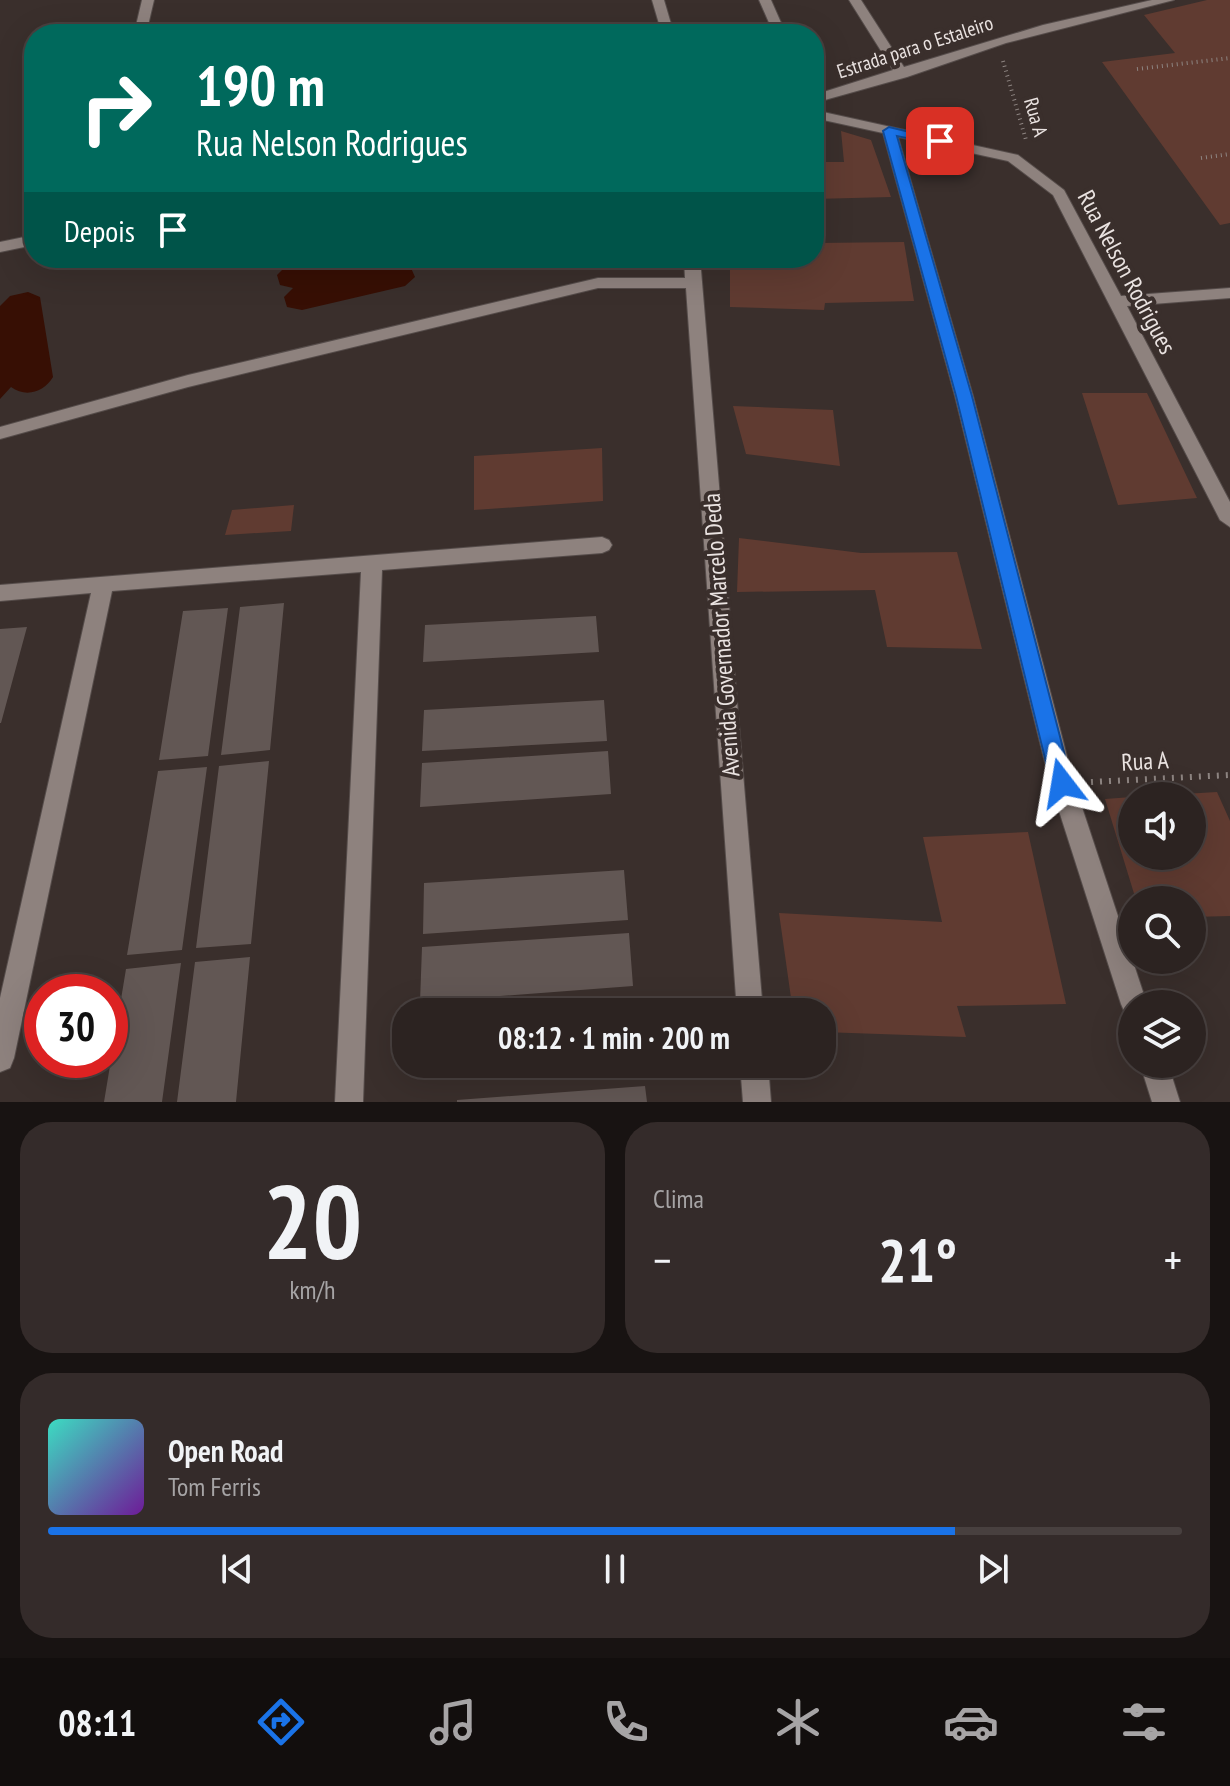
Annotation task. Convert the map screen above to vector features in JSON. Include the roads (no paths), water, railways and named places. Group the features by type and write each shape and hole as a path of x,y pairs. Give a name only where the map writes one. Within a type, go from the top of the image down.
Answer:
{"street":[{"path":"142,24 148,0"},
{"path":"658,0 665,24"},
{"path":"765,0 776,24"},
{"path":"855,0 902,74"},
{"name":"Estrada para o Estaleiro","path":"824,96 902,74 998,41 1077,19 1168,0"},
{"name":"Rua Nelson Rodrigues","path":"824,116 1013,158 1059,193 1227,509"},
{"path":"889,131 964,396 1062,783 1129,990"},
{"path":"0,247 24,242"},
{"name":"Avenida Governador Marcelo Deda","path":"693,268 749,998"},
{"path":"0,433 188,381 598,283 694,283"},
{"path":"1116,302 1230,293"},
{"path":"0,593 602,545"},
{"path":"349,1102 372,562"},
{"path":"0,1058 103,584"},
{"path":"755,1078 757,1102"},
{"path":"1158,1078 1166,1102"}]}
